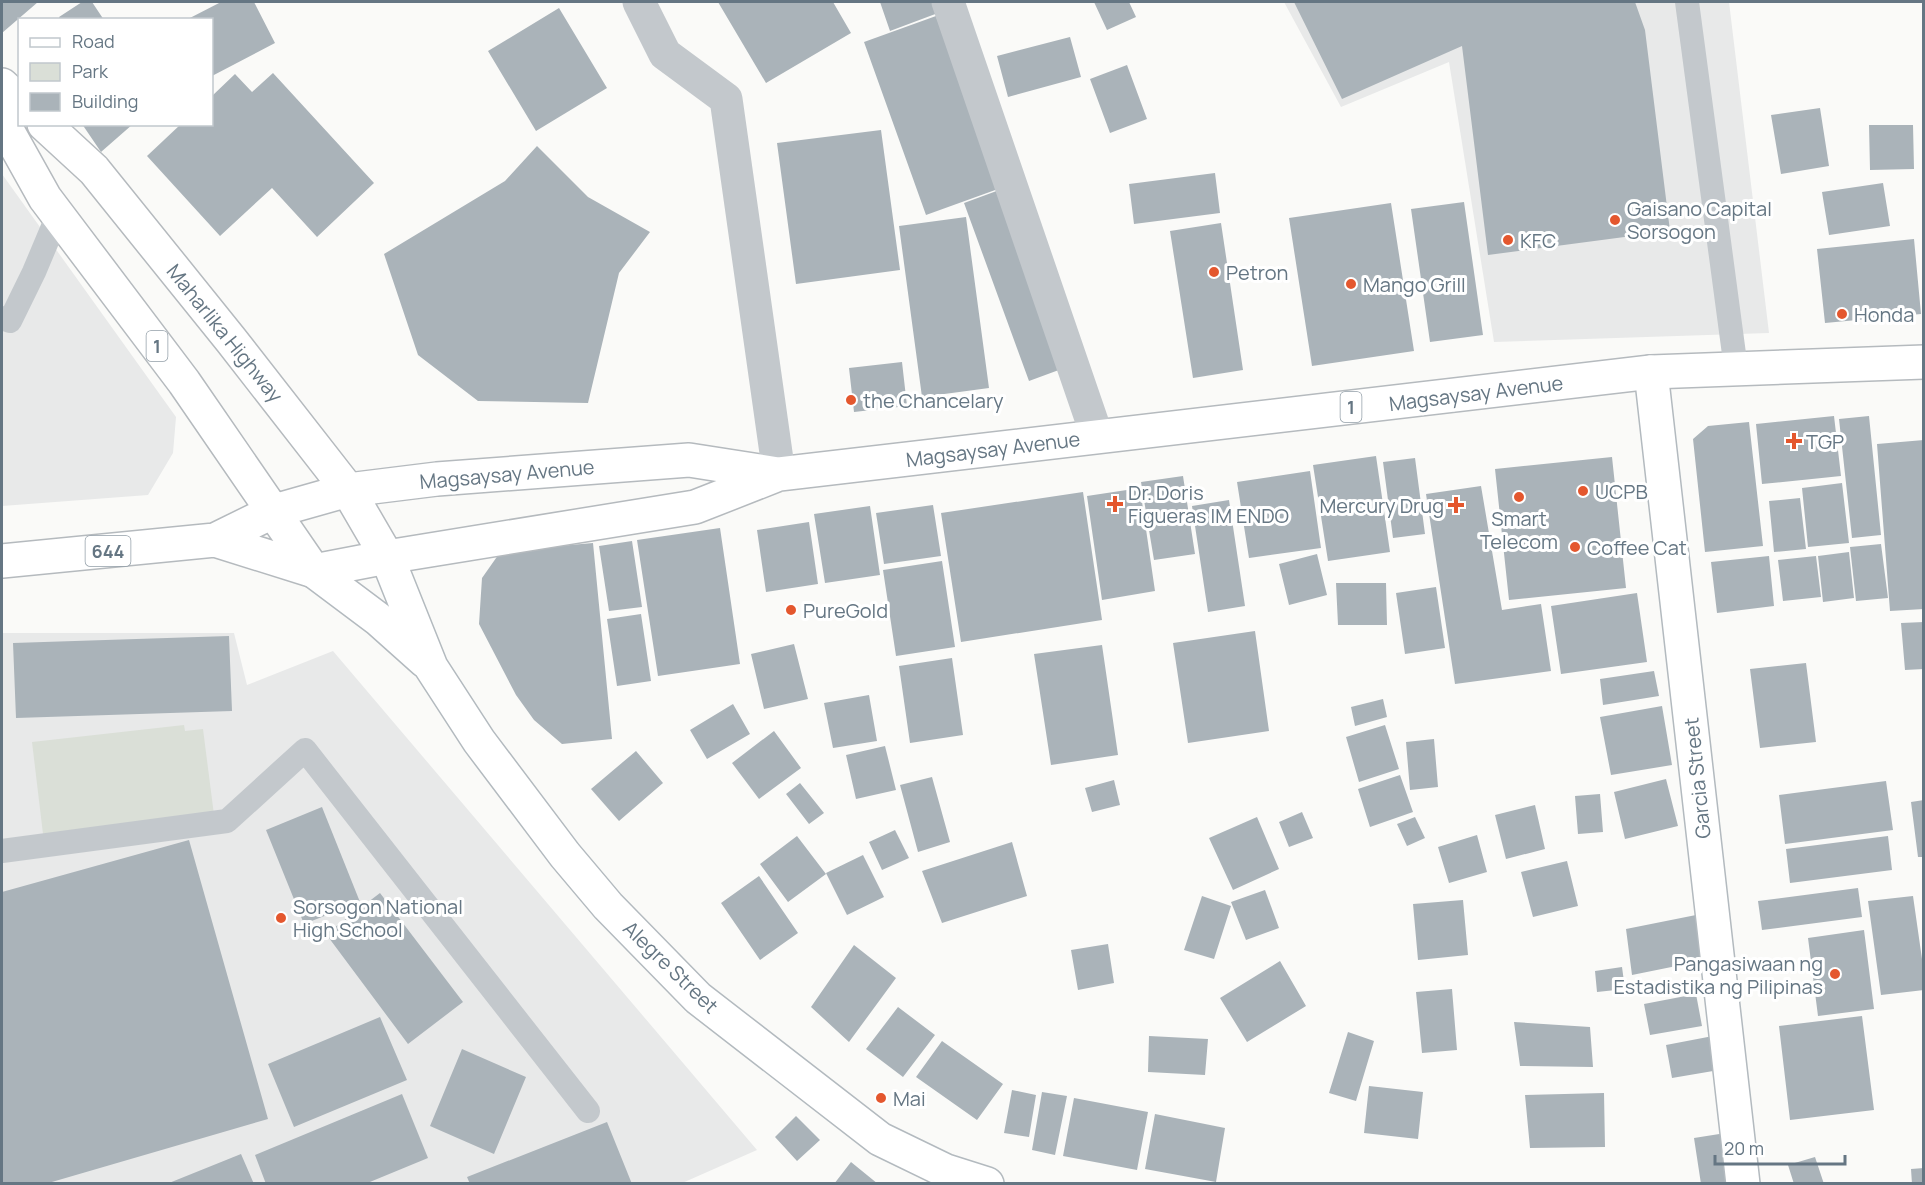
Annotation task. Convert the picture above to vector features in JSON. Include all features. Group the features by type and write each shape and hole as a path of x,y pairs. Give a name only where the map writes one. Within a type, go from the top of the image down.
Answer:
{"main road":[{"path":"2,85 18,100"},
{"name":"1","path":"2,121 45,198 184,382 314,571"},
{"name":"Maharlika Highway","path":"46,126 94,170 348,490 387,557"},
{"name":"Magsaysay Avenue","path":"314,571 695,507 779,474 1651,372 1923,362"},
{"name":"Garcia Street","path":"1651,372 1743,1184"},
{"name":"Magsaysay Avenue","path":"273,511 348,490 437,479 689,460 779,474"},
{"name":"644","path":"2,561 215,540 273,511"},
{"name":"644","path":"215,540 314,571"},
{"name":"Alegre Street","path":"387,557 431,667 478,741 565,855 608,906 698,998 880,1139 945,1177 987,1184"},
{"name":"Alegre Street","path":"314,571 378,619 431,667"}],"street":[{"path":"639,2 665,54 726,99 779,474"},
{"path":"948,2 1097,436"}],"lane":[{"path":"1687,2 1736,369"},
{"path":"2,318 10,321 58,215"},
{"path":"2,851 227,822 305,750 588,1112"}],"shaded area":[{"name":"Gaisano Capital Sorsogon","path":"1284,2 1729,2 1769,333 1494,342 1449,62 1341,107"},
{"path":"2,174 176,417 173,453 148,495 2,506"},
{"name":"Sorsogon National High School","path":"2,633 234,633 247,685 333,651 757,1150 680,1184 2,1184"}],"green space":[{"path":"184,725 185,731 203,729 214,815 43,834 32,742"}],"building":[{"path":"2,2 38,2 18,18 2,33"},
{"path":"82,2 92,2 103,18 59,18"},
{"path":"221,2 254,2 275,43 213,75 213,18 190,18"},
{"path":"718,2 833,2 851,33 766,83"},
{"path":"880,2 934,2 938,13 890,31"},
{"path":"1094,2 1129,2 1136,17 1107,30"},
{"path":"1294,2 1635,2 1645,30 1670,231 1488,255 1462,46 1342,99"},
{"path":"559,8 607,88 536,131 488,51"},
{"path":"936,16 998,189 926,215 864,42"},
{"path":"1070,37 1081,77 1008,97 997,56"},
{"path":"1127,65 1147,119 1110,133 1090,79"},
{"path":"273,73 374,183 317,237 272,188 220,236 147,156 179,126 213,126 213,95 235,74 252,92"},
{"path":"1820,108 1829,166 1781,174 1771,115"},
{"path":"1869,125 1913,125 1914,169 1870,170"},
{"path":"83,126 131,126 101,152"},
{"path":"881,130 900,270 796,284 777,143"},
{"path":"537,146 588,197 650,232 619,273 588,403 478,401 418,355 384,254 505,181"},
{"path":"1215,173 1220,213 1134,224 1129,184"},
{"path":"1883,183 1890,226 1829,235 1822,192"},
{"path":"1002,189 1067,367 1029,381 964,203"},
{"path":"1464,202 1483,335 1430,342 1411,209"},
{"name":"Mango Grill","path":"1391,203 1414,351 1312,366 1289,218"},
{"path":"966,217 989,388 922,397 899,226"},
{"path":"1221,223 1243,370 1193,378 1170,231"},
{"path":"1914,239 1921,314 1825,323 1817,249"},
{"path":"902,362 907,406 854,412 849,368"},
{"path":"1834,416 1841,476 1762,484 1756,424"},
{"path":"1869,416 1881,535 1852,538 1839,419"},
{"path":"1749,422 1763,546 1705,552 1693,439 1708,426"},
{"path":"1924,440 1924,609 1890,611 1877,444"},
{"path":"1376,456 1390,552 1328,561 1313,465"},
{"path":"1612,457 1626,588 1509,600 1495,469"},
{"path":"1415,458 1425,534 1393,538 1383,462"},
{"path":"1310,471 1321,548 1249,558 1237,482"},
{"path":"1183,476 1195,554 1154,560 1141,482"},
{"path":"1842,483 1849,543 1808,547 1802,488"},
{"path":"1481,486 1502,610 1541,604 1551,671 1455,684 1426,494"},
{"path":"1140,488 1155,591 1102,600 1087,496"},
{"path":"1083,492 1102,620 961,642 941,513"},
{"path":"1800,498 1806,549 1774,552 1769,501"},
{"path":"1229,500 1245,606 1208,612 1192,506"},
{"path":"933,505 941,556 884,564 876,513"},
{"path":"870,506 880,575 825,583 814,514"},
{"path":"809,522 818,584 766,592 757,530"},
{"path":"720,528 740,664 658,676 637,540"},
{"path":"632,541 642,607 609,611 599,546"},
{"path":"593,543 612,739 562,744 534,720 516,695 479,624 482,578 501,551"},
{"path":"1881,544 1888,598 1856,601 1850,547"},
{"path":"1849,552 1854,598 1823,602 1818,556"},
{"path":"1317,554 1327,595 1289,605 1279,564"},
{"path":"1769,556 1774,606 1717,613 1711,562"},
{"path":"1816,556 1821,597 1783,601 1778,560"},
{"path":"942,561 955,647 896,656 883,570"},
{"path":"1336,583 1386,583 1387,625 1338,625"},
{"path":"1436,587 1445,648 1405,654 1396,593"},
{"path":"1637,593 1647,662 1561,674 1551,606"},
{"path":"641,614 651,681 617,686 607,619"},
{"path":"1924,622 1924,669 1905,670 1901,623"},
{"path":"1255,631 1269,731 1188,743 1173,643"},
{"path":"229,636 232,711 16,718 13,643"},
{"path":"794,644 808,699 764,709 751,654"},
{"path":"1102,645 1118,755 1051,765 1034,654"},
{"path":"952,658 963,735 910,743 899,666"},
{"path":"1806,663 1816,742 1760,748 1750,669"},
{"path":"1654,671 1659,696 1603,705 1600,679"},
{"path":"869,695 877,741 833,748 824,703"},
{"path":"1383,699 1387,717 1355,726 1351,707"},
{"path":"733,704 750,734 707,759 690,730"},
{"path":"1662,706 1672,765 1611,775 1600,717"},
{"path":"1385,725 1399,769 1359,782 1346,737"},
{"path":"774,731 801,768 759,799 732,763"},
{"path":"1434,739 1438,787 1410,790 1406,742"},
{"path":"885,746 896,790 856,799 846,755"},
{"path":"636,751 663,783 619,821 591,789"},
{"path":"1400,775 1413,812 1370,827 1358,789"},
{"path":"932,777 950,842 918,852 900,785"},
{"path":"1666,779 1678,826 1625,839 1614,792"},
{"path":"1114,780 1120,805 1092,812 1085,788"},
{"path":"1886,781 1893,830 1785,844 1779,795"},
{"path":"800,783 824,813 809,824 786,794"},
{"path":"1600,794 1603,832 1578,834 1575,796"},
{"path":"1924,800 1924,857 1918,857 1911,802"},
{"path":"1535,805 1545,849 1506,859 1495,815"},
{"path":"322,807 360,902 304,924 266,830"},
{"path":"1302,812 1313,838 1289,847 1279,822"},
{"path":"1257,817 1279,869 1233,890 1209,838"},
{"path":"1415,817 1425,838 1407,846 1397,824"},
{"path":"895,830 909,858 882,870 869,842"},
{"path":"1477,835 1487,872 1449,883 1438,847"},
{"path":"797,836 826,874 788,902 760,864"},
{"path":"1888,836 1892,870 1790,883 1786,849"},
{"path":"189,840 268,1119 45,1184 2,1184 2,892"},
{"path":"1012,842 1027,896 942,923 922,871"},
{"path":"863,855 884,897 847,915 826,873"},
{"path":"1567,861 1578,906 1533,917 1521,872"},
{"path":"759,876 798,933 760,960 721,903"},
{"path":"1858,888 1862,917 1762,930 1758,901"},
{"path":"1265,890 1279,928 1246,940 1231,902"},
{"path":"380,893 463,1002 408,1044 326,934"},
{"path":"1202,896 1231,906 1214,959 1184,950"},
{"path":"1913,896 1924,973 1924,990 1881,995 1868,901"},
{"path":"1463,900 1468,955 1418,960 1413,904"},
{"path":"1706,913 1711,959 1632,975 1626,929"},
{"path":"1864,930 1874,1009 1818,1016 1808,938"},
{"path":"1108,944 1114,983 1078,990 1071,950"},
{"path":"854,945 896,978 849,1042 811,1007"},
{"path":"1280,961 1306,1006 1247,1042 1220,998"},
{"path":"1622,967 1625,989 1597,992 1595,971"},
{"path":"1452,989 1457,1050 1422,1053 1416,992"},
{"path":"1696,994 1702,1026 1650,1035 1644,1004"},
{"path":"898,1007 935,1035 903,1077 866,1049"},
{"path":"1862,1016 1874,1110 1790,1120 1779,1026"},
{"path":"380,1017 407,1080 294,1127 268,1064"},
{"path":"1514,1022 1590,1027 1593,1067 1520,1066"},
{"path":"1348,1032 1374,1041 1356,1101 1329,1093"},
{"path":"1149,1036 1208,1039 1205,1075 1148,1072"},
{"path":"1713,1036 1719,1070 1672,1078 1666,1045"},
{"path":"942,1041 1003,1084 977,1120 916,1077"},
{"path":"462,1049 526,1077 494,1154 430,1126"},
{"path":"1369,1086 1423,1092 1418,1139 1364,1133"},
{"path":"1012,1090 1036,1095 1029,1137 1004,1133"},
{"path":"1042,1092 1067,1096 1055,1155 1032,1150"},
{"path":"1604,1093 1605,1147 1530,1148 1525,1095"},
{"path":"402,1094 428,1158 365,1184 266,1184 255,1155"},
{"path":"1074,1098 1148,1112 1137,1170 1063,1156"},
{"path":"1155,1114 1225,1128 1216,1182 1145,1169"},
{"path":"796,1116 820,1140 797,1161 775,1137"},
{"path":"607,1122 632,1184 470,1184 467,1177"},
{"path":"1732,1132 1739,1184 1701,1184 1694,1138"},
{"path":"241,1154 254,1184 169,1184 169,1183"},
{"path":"1815,1157 1824,1184 1794,1184 1788,1165"},
{"path":"851,1162 878,1184 834,1184"},
{"path":"1924,1168 1924,1184 1912,1184 1911,1169"}],"place":[{"name":"Gaisano Capital Sorsogon","path":"1615,220"},
{"name":"KFC","path":"1508,240"},
{"name":"Petron","path":"1214,272"},
{"name":"Mango Grill","path":"1351,284"},
{"name":"Honda","path":"1842,314"},
{"name":"the Chancelary","path":"851,400"},
{"name":"TGP","path":"1794,441"},
{"name":"UCPB","path":"1583,491"},
{"name":"Smart Telecom","path":"1519,497"},
{"name":"Dr. Doris Figueras IM ENDO","path":"1115,504"},
{"name":"Mercury Drug","path":"1456,505"},
{"name":"Coffee Cat","path":"1575,547"},
{"name":"PureGold","path":"791,610"},
{"name":"Sorsogon National High School","path":"281,918"},
{"name":"Pangasiwaan ng Estadistika ng Pilipinas","path":"1835,974"},
{"name":"Mai","path":"881,1098"}]}
